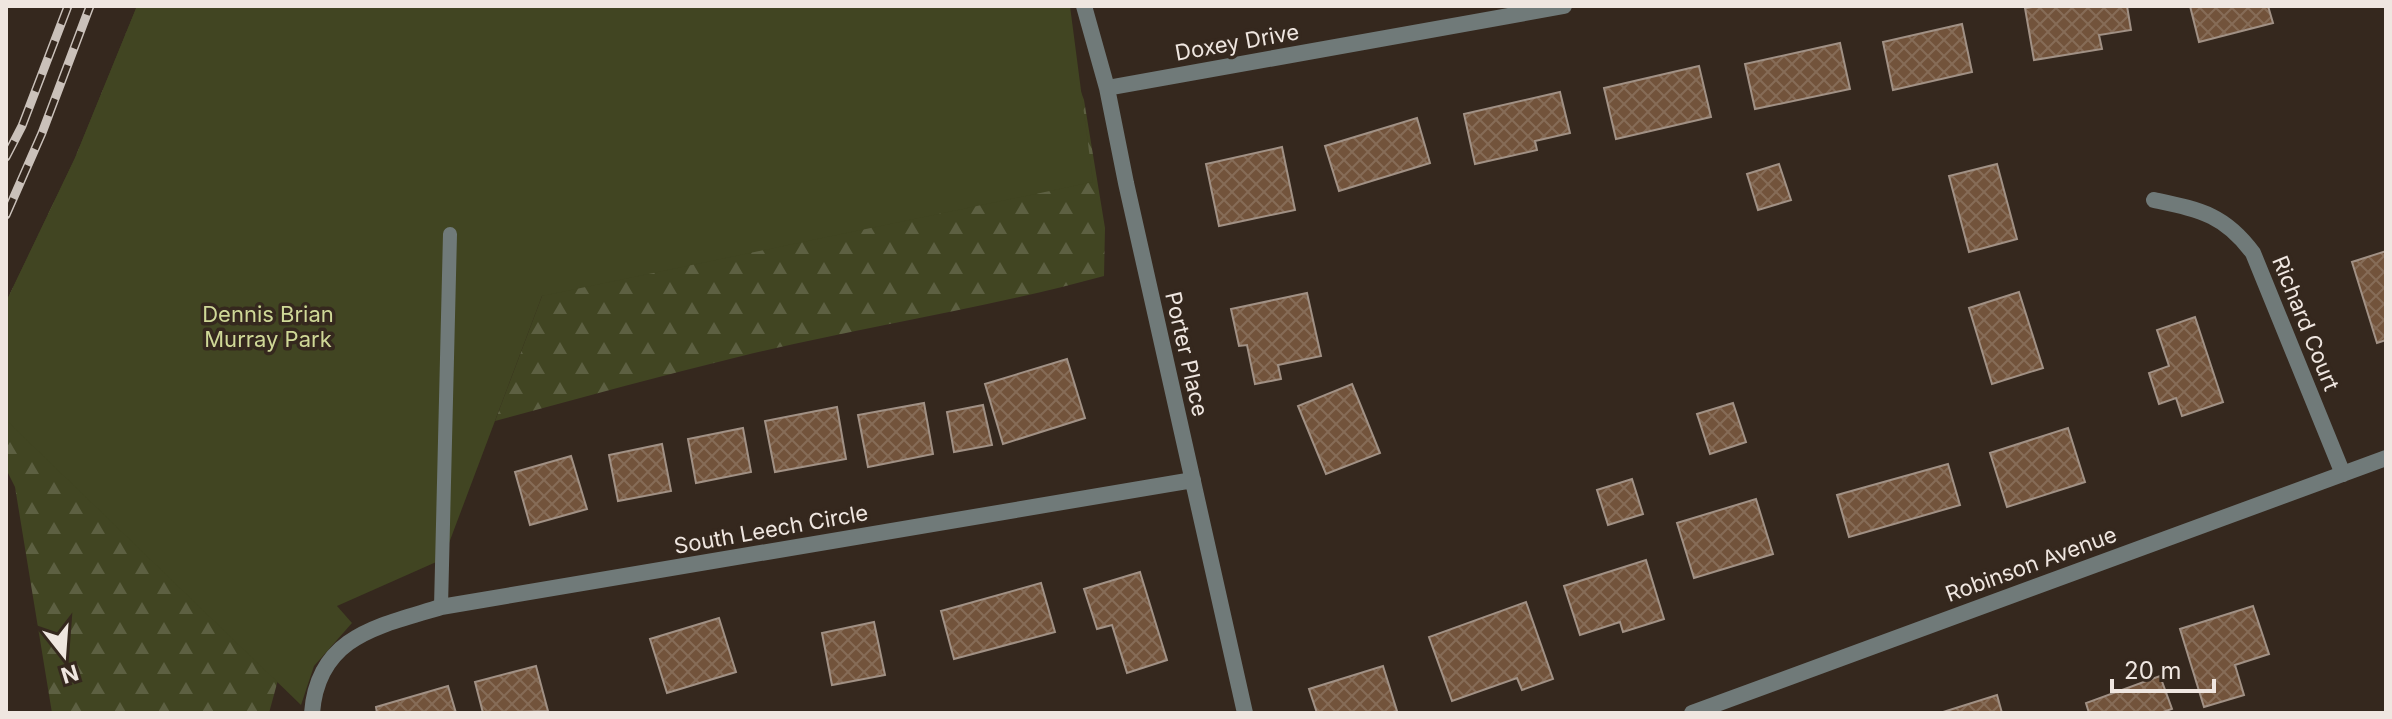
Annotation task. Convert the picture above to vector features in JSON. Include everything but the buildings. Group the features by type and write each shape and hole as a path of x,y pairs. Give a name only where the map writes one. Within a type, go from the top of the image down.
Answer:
{"street":[{"name":"Porter Place","path":"1084,6 1107,88 1245,713"},
{"name":"Doxey Drive","path":"1107,88 1564,6"},
{"name":"Richard Court","path":"2154,200 2195,209 2223,221 2239,233 2253,253 2343,474"},
{"name":"Robinson Avenue","path":"1692,713 2386,458"},
{"name":"South Leech Circle","path":"312,713 320,675 336,653 360,633 441,607 1193,480"}],"lane":[{"path":"441,607 450,234"}],"green space":[{"path":"137,6 288,643 269,713 52,713 15,487 6,469 6,302 75,158"},
{"name":"Dennis Brian Murray Park","path":"137,6 1070,6 1093,182 542,296 443,559 337,606 352,623 314,666 301,705 6,420 6,302 75,158"},
{"path":"1049,6 1084,100 1105,228 1104,276 742,356 495,421 542,296"}],"railway":[{"path":"6,157 22,126 68,6"},
{"path":"6,215 42,133 90,6"}]}
